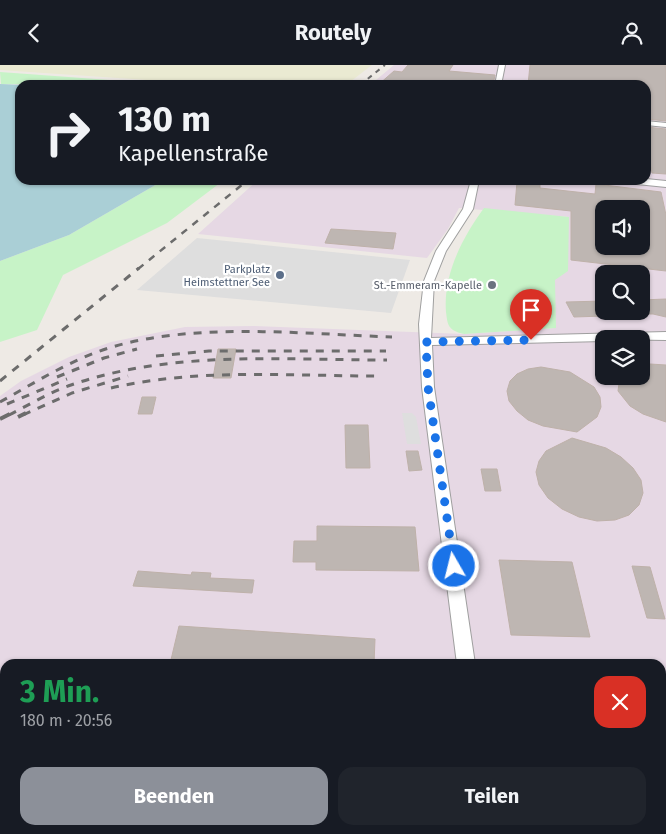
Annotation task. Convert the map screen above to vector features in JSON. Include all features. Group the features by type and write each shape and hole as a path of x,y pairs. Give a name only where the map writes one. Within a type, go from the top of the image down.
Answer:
{"street":[{"path":"499,80 502,65"},
{"path":"651,124 666,125"},
{"path":"651,182 666,184"},
{"path":"465,659 428,387 426,301 429,281 441,251 468,209 475,185"},
{"path":"426,342 666,336"}],"shaded area":[{"path":"394,65 666,65 666,659 0,659 0,396 21,381 69,357 111,342 185,327 253,326 464,334 555,328 555,280 569,217 459,208 448,229 427,258 198,234 252,185 651,185 651,80 376,80"},
{"name":"Parkplatz Heimstettner See","path":"197,238 410,260 391,313 137,290"},
{"path":"402,413 412,413 416,417 421,444 407,444"}],"green space":[{"path":"0,65 372,65 352,80 147,80 0,70"},
{"path":"0,72 110,80 15,80 15,84 1,84"},
{"path":"155,185 217,185 167,223 63,275 37,330 0,342 0,261 69,235"},
{"path":"484,208 569,217 568,271 555,280 556,328 464,334 451,328 446,312 446,298 451,271 468,232"}],"water":[{"path":"0,84 15,85 15,185 155,185 69,235 0,261"}],"building":[{"path":"408,65 453,65 449,71 495,75 494,80 384,80 394,71 402,72"},
{"path":"530,65 666,65 666,121 651,120 651,80 528,80"},
{"path":"651,128 666,129 666,174 652,173"},
{"path":"517,185 540,185 540,188 595,194 596,185 661,192 666,215 666,271 650,269 650,265 614,265 571,260 571,211 515,205"},
{"path":"331,229 396,233 393,249 325,243"},
{"path":"666,299 666,317 650,314 650,300"},
{"path":"595,301 595,316 574,317 566,302"},
{"path":"218,349 236,349 231,378 213,378"},
{"path":"650,364 666,365 666,422 643,414 630,406 618,391 619,385 650,385"},
{"path":"541,367 570,372 594,387 600,397 601,407 597,417 577,432 543,426 528,420 517,411 509,401 507,391 510,381 517,374 528,369"},
{"path":"142,397 156,397 152,414 138,414"},
{"path":"345,425 368,425 370,468 346,468"},
{"path":"572,438 606,448 621,457 633,468 641,480 643,493 639,505 629,515 615,520 597,521 579,517 562,509 548,498 539,485 536,472 539,461 546,451"},
{"path":"406,451 418,451 422,470 409,471"},
{"path":"481,469 497,469 501,491 485,491"},
{"path":"317,526 415,527 419,571 316,570 316,562 293,562 294,541 317,541"},
{"path":"499,560 572,562 590,637 511,635"},
{"path":"632,566 650,567 665,619 647,618"},
{"path":"138,571 191,575 192,572 211,573 210,578 254,580 252,593 133,586"},
{"path":"179,626 375,639 374,659 171,659"}],"railway":[{"path":"366,80 385,65"},
{"path":"138,269 242,185"},
{"path":"0,381 139,268"},
{"path":"0,402 55,371 83,358 112,347 145,339 179,334 251,331 392,337"},
{"path":"57,377 104,358 137,349"},
{"path":"156,356 209,351 386,351"},
{"path":"9,415 71,385 109,374 148,366 227,359 387,360"},
{"path":"111,388 144,382 210,375 377,376"},
{"path":"23,415 72,393 128,376"},
{"path":"7,404 67,379"},
{"path":"0,419 12,413"},
{"path":"18,417 26,413"}],"place":[{"name":"Parkplatz Heimstettner See","path":"280,275"},
{"name":"St.-Emmeram-Kapelle","path":"492,285"}],"route":[{"path":"454,566 428,387 426,342 531,340"}]}
